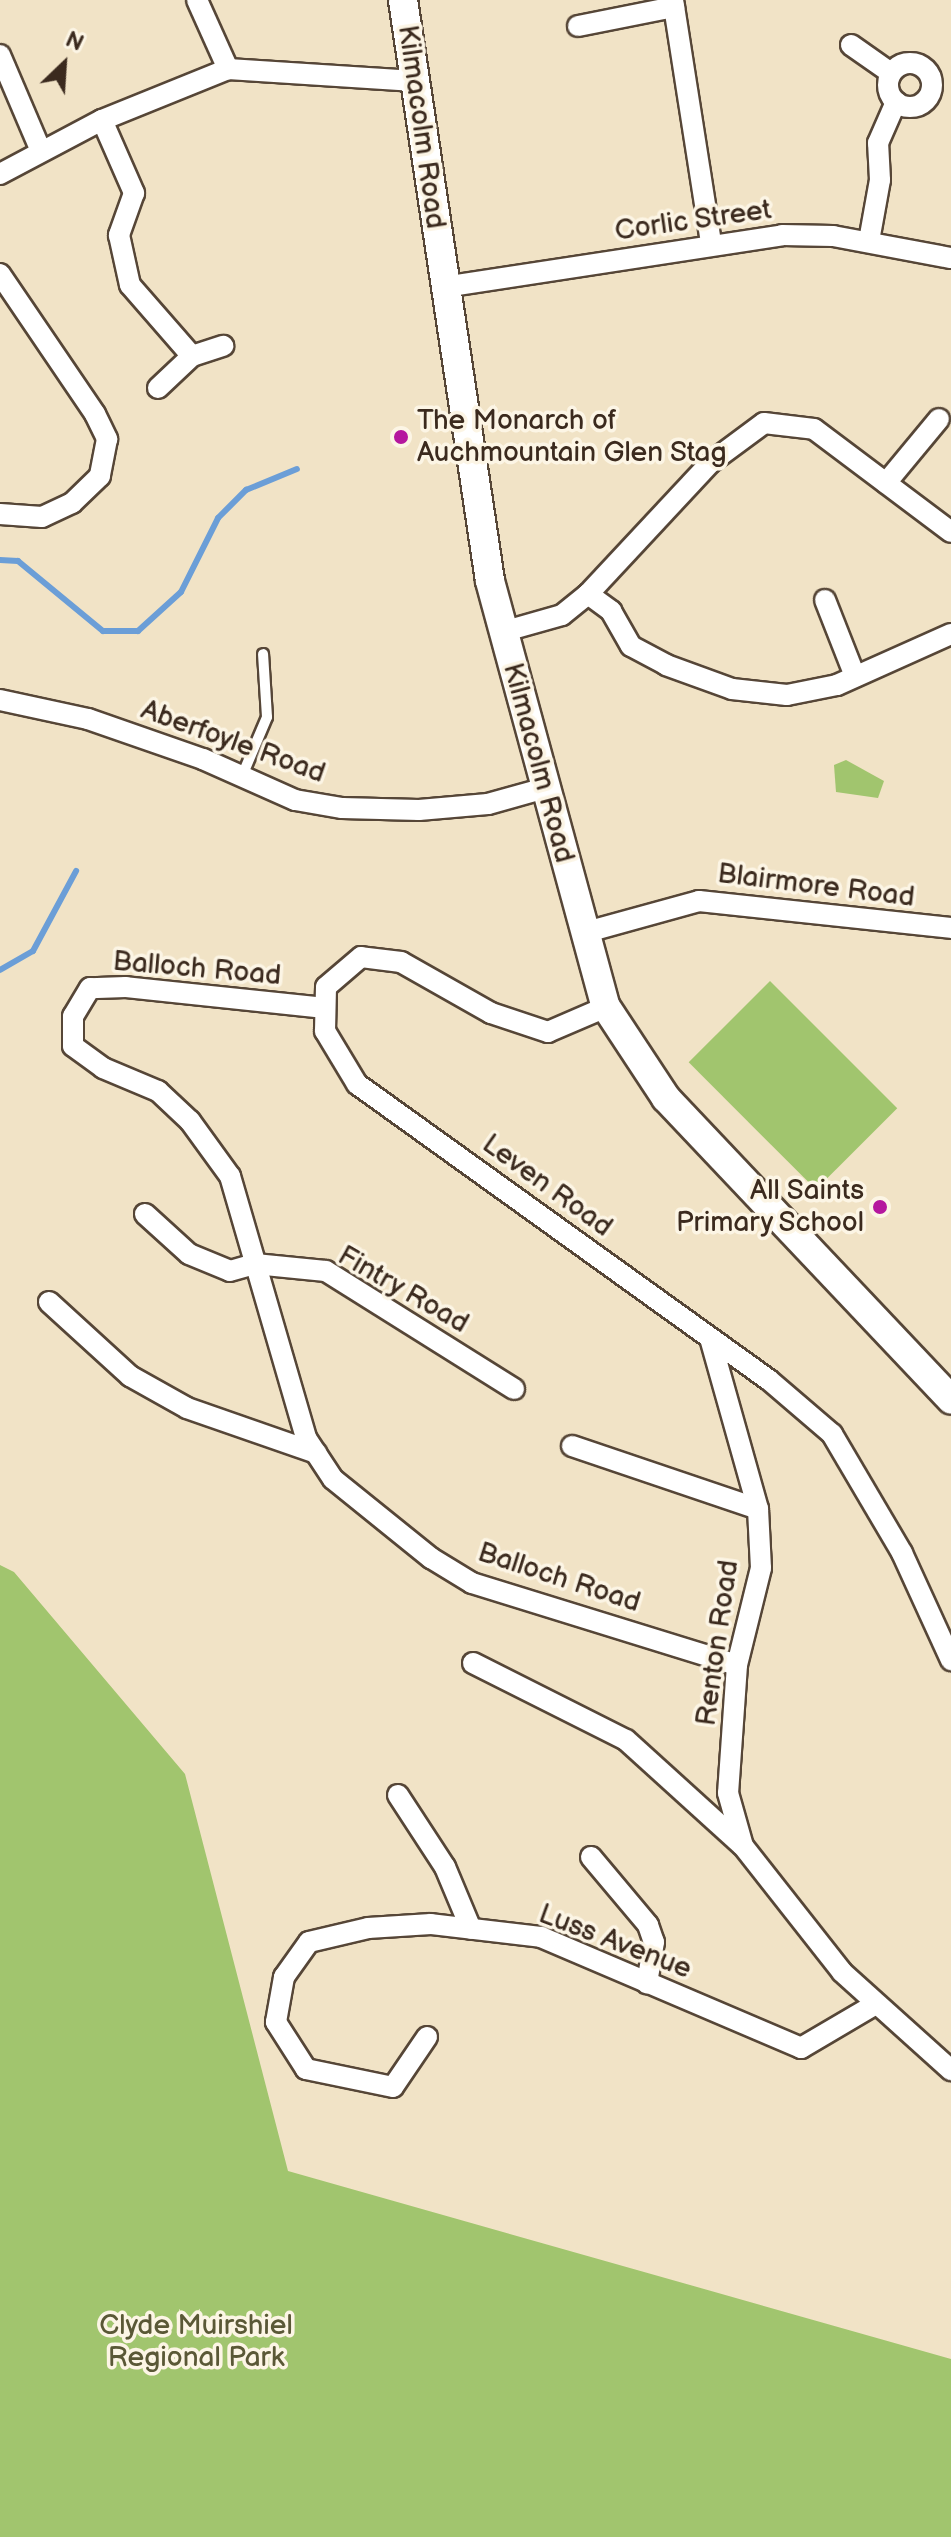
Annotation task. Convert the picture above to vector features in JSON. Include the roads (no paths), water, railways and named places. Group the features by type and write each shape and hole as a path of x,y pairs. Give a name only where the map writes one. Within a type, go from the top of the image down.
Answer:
{"main road":[{"name":"Kilmacolm Road","path":"403,0 490,581 583,933 606,1007 666,1098 951,1399"}],"street":[{"path":"197,0 228,69"},
{"path":"578,26 673,4 711,243"},
{"path":"851,45 891,73"},
{"path":"0,55 41,151"},
{"path":"904,63 918,64 932,84 929,96 917,106 896,102 888,89 891,73 904,63"},
{"path":"0,174 102,120 228,69 415,81"},
{"path":"869,241 880,180 878,143 896,102"},
{"path":"102,120 134,193 119,235 130,285 192,356"},
{"name":"Corlic Street","path":"444,287 711,243 782,235 869,241 951,258"},
{"path":"0,274 107,439 100,476 72,503 42,517 0,514"},
{"path":"158,388 192,356 223,346"},
{"path":"886,483 939,419"},
{"path":"502,632 562,615 588,594 710,463 764,423 814,429 951,532"},
{"path":"588,594 611,611 631,646 732,689 787,695 855,676 951,634"},
{"path":"825,600 855,676"},
{"name":"Aberfoyle Road","path":"0,700 88,719 242,776 295,800 342,808 419,810 488,804 545,788"},
{"name":"Blairmore Road","path":"583,933 699,901 951,928"},
{"path":"325,1008 326,987 361,957 401,962 491,1013 548,1032 606,1007"},
{"name":"Balloch Road","path":"325,1008 126,987 90,988 73,1016 73,1046 103,1068 158,1091 190,1121 230,1176 306,1438 333,1479 431,1558 472,1583 737,1665"},
{"name":"Leven Road","path":"325,1008 325,1031 357,1084 810,1412 850,1456 951,1660"},
{"path":"145,1214 189,1254 230,1271 255,1264"},
{"name":"Fintry Road","path":"255,1264 326,1271 514,1389"},
{"path":"49,1302 130,1376 175,1402 316,1453"},
{"name":"Renton Road","path":"710,1338 758,1509 761,1568 737,1665 728,1793 743,1846 842,1972 951,2070"},
{"path":"572,1446 758,1509"},
{"path":"473,1663 626,1740 743,1846"},
{"path":"398,1795 457,1888 471,1929"},
{"path":"591,1857 648,1925 654,1942 647,1983"},
{"name":"Luss Avenue","path":"427,2037 393,2087 306,2069 276,2022 284,1977 309,1942 368,1928 431,1924 541,1937 801,2048 876,2004"}],"lane":[{"path":"242,776 267,717 263,654"}],"waterway":[{"path":"0,560 18,561 103,631 138,631 181,592 218,518 246,490 297,469"},
{"path":"0,970 33,951 76,871"}],"place":[{"name":"The Monarch of Auchmountain Glen Stag","path":"401,437"},
{"name":"All Saints Primary School","path":"880,1207"}],"park label":[{"name":"Clyde Muirshiel Regional Park","path":"196,2342"}]}
